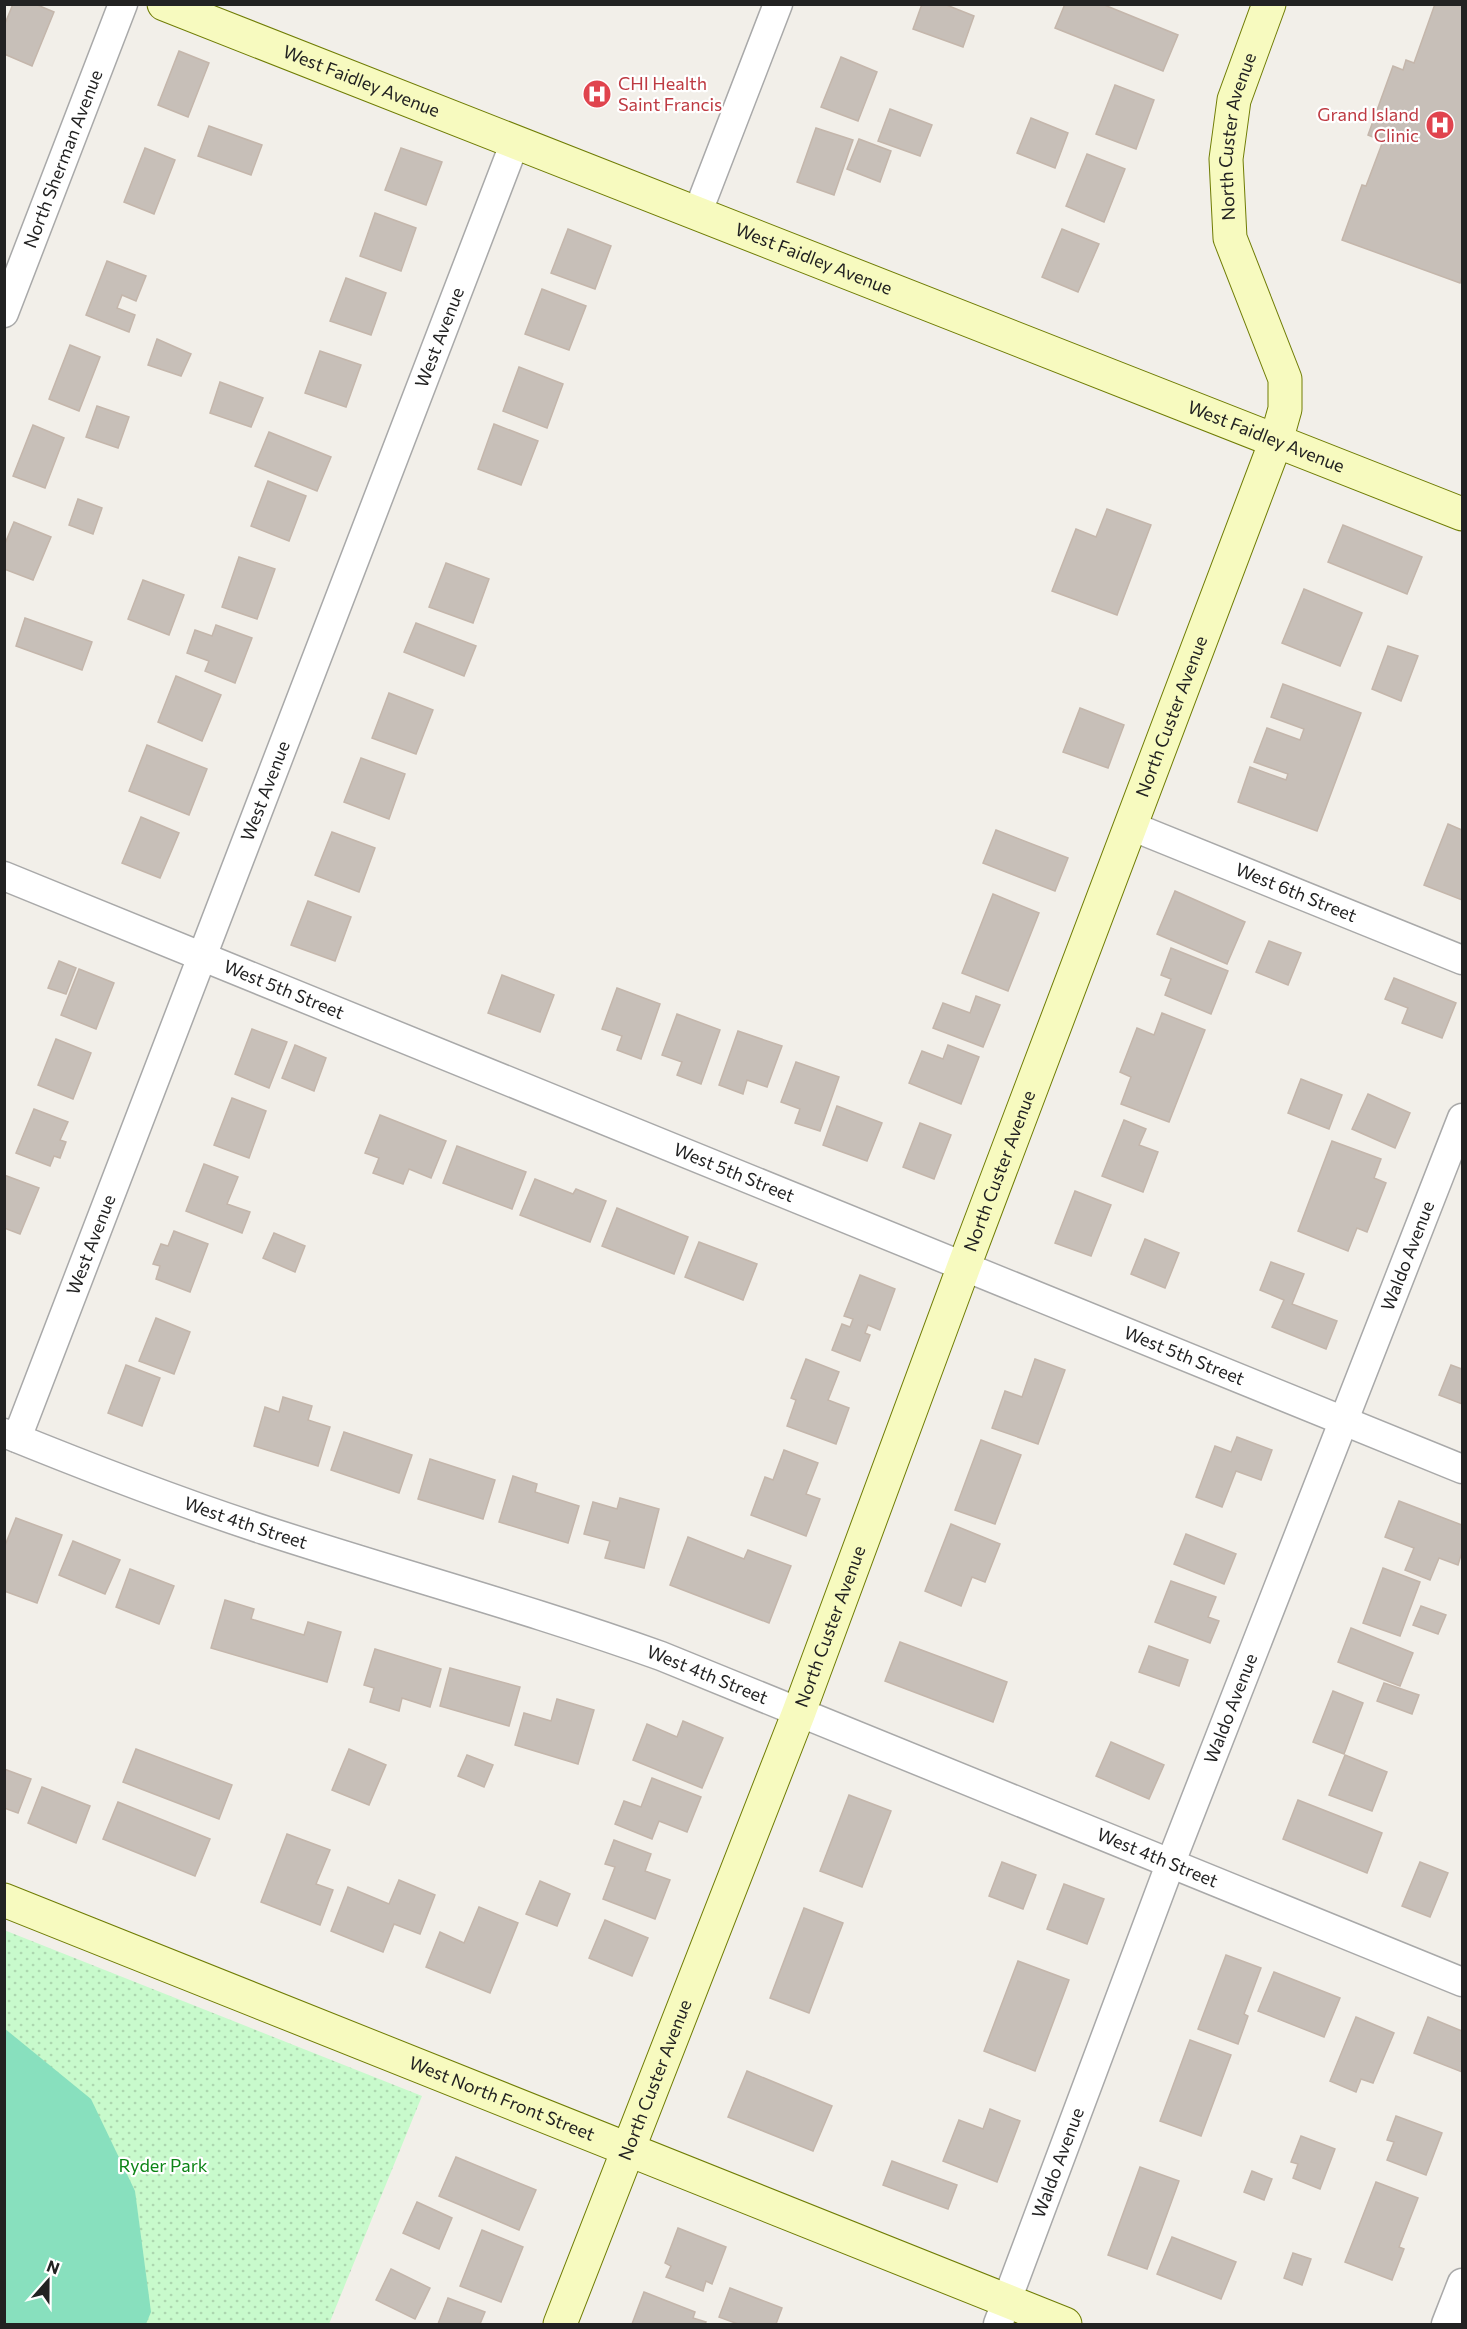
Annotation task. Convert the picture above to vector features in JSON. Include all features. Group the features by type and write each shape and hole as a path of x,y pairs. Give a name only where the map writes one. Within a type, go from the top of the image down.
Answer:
{"street":[{"name":"North Sherman Avenue","path":"4,313 123,4"},
{"name":"West Faidley Avenue","path":"164,4 1462,514"},
{"path":"697,214 778,4"},
{"name":"North Custer Avenue","path":"560,2325 799,1712 964,1266 1276,441 1285,409 1285,379 1230,238 1226,159 1234,100 1269,4"},
{"name":"West Avenue","path":"11,1436 203,957 515,142"},
{"name":"West 6th Street","path":"1131,826 1462,960"},
{"name":"West 5th Street","path":"4,876 1462,1469"},
{"name":"Waldo Avenue","path":"1002,2313 1171,1862 1462,1118"},
{"name":"West 4th Street","path":"11,1436 264,1530 593,1631 671,1660 1462,1982"},
{"name":"West North Front Street","path":"4,1900 627,2149 1002,2313 1065,2325"},
{"path":"1446,2325 1462,2283"}],"green space":[{"name":"Ryder Park","path":"4,1930 422,2096 329,2324 5,2324"},
{"path":"4,2028 91,2099 135,2191 151,2312 146,2324 5,2324"}],"building":[{"path":"13,4 35,4 54,12 32,66 4,54 4,26"},
{"path":"922,4 944,4 974,16 963,47 913,29"},
{"path":"1065,4 1102,4 1178,35 1163,71 1055,28"},
{"path":"1435,4 1462,4 1462,277 1460,283 1342,240 1362,185 1366,186 1383,141 1368,135 1393,66 1403,70 1406,60 1414,63"},
{"path":"179,51 209,63 188,117 158,105"},
{"path":"841,57 877,72 858,121 821,107"},
{"path":"1115,85 1154,100 1136,149 1096,134"},
{"path":"890,109 932,125 920,156 878,141"},
{"path":"1031,118 1068,133 1055,168 1017,153"},
{"path":"209,126 262,145 251,175 198,156"},
{"path":"816,128 853,140 834,195 797,182"},
{"path":"859,139 891,151 880,182 847,169"},
{"path":"145,148 175,160 154,214 124,202"},
{"path":"401,148 442,162 426,205 385,190"},
{"path":"1087,154 1125,169 1104,222 1066,206"},
{"path":"375,213 416,228 401,271 360,256"},
{"path":"568,229 611,246 595,289 551,273"},
{"path":"1062,229 1099,244 1078,292 1042,277"},
{"path":"107,261 146,276 136,301 122,295 117,308 135,315 129,332 86,315"},
{"path":"346,278 386,293 371,335 330,321"},
{"path":"542,289 586,306 569,350 525,334"},
{"path":"157,339 191,354 181,376 148,365"},
{"path":"70,345 100,357 79,411 49,399"},
{"path":"320,351 361,365 346,407 305,393"},
{"path":"519,367 563,384 547,428 503,411"},
{"path":"220,382 263,398 251,427 210,413"},
{"path":"97,406 129,417 118,448 86,437"},
{"path":"494,424 538,441 521,485 478,469"},
{"path":"33,425 64,438 45,488 13,476"},
{"path":"269,432 331,457 317,491 255,466"},
{"path":"268,481 306,496 289,541 251,526"},
{"path":"78,499 102,508 93,534 69,525"},
{"path":"1107,509 1151,525 1117,615 1052,591 1076,529 1096,537"},
{"path":"14,522 51,537 33,580 4,569 4,546"},
{"path":"1343,525 1422,557 1407,594 1328,562"},
{"path":"239,557 275,569 257,619 222,607"},
{"path":"446,563 489,579 473,623 429,607"},
{"path":"143,580 184,595 169,635 128,619"},
{"path":"1304,589 1362,613 1340,666 1282,643"},
{"path":"25,618 92,642 82,670 16,646"},
{"path":"416,623 476,646 464,676 404,652"},
{"path":"216,625 252,638 235,683 205,671 209,661 187,653 195,630 212,636"},
{"path":"1388,646 1418,656 1401,701 1372,689"},
{"path":"176,676 221,695 202,741 158,722"},
{"path":"1283,684 1361,713 1317,831 1238,802 1250,767 1286,780 1288,774 1254,762 1267,728 1300,740 1304,729 1271,717"},
{"path":"389,693 433,710 416,754 372,738"},
{"path":"1080,708 1124,725 1108,768 1063,752"},
{"path":"147,745 207,769 189,815 129,791"},
{"path":"361,758 405,774 389,819 344,802"},
{"path":"141,817 179,833 160,878 122,863"},
{"path":"1448,824 1462,830 1462,900 1424,885"},
{"path":"996,830 1068,858 1055,891 983,863"},
{"path":"332,832 375,848 359,892 315,875"},
{"path":"1175,891 1245,922 1227,964 1157,934"},
{"path":"993,894 1039,913 1008,991 962,973"},
{"path":"308,901 351,917 335,961 291,945"},
{"path":"1269,941 1301,953 1288,985 1256,972"},
{"path":"1171,948 1228,971 1211,1014 1165,995 1171,979 1161,975"},
{"path":"59,961 76,968 66,994 48,988"},
{"path":"79,969 114,983 96,1029 61,1015"},
{"path":"502,975 554,995 540,1032 488,1013"},
{"path":"1394,978 1456,1003 1442,1038 1402,1023 1408,1008 1385,999"},
{"path":"617,988 660,1004 641,1059 617,1050 622,1036 602,1029"},
{"path":"976,996 1000,1005 983,1047 933,1028 943,1003 970,1013"},
{"path":"1162,1013 1205,1030 1169,1122 1121,1104 1131,1077 1120,1072 1137,1028 1154,1035"},
{"path":"677,1014 720,1030 701,1084 677,1075 682,1062 662,1055"},
{"path":"252,1029 287,1042 269,1088 235,1074"},
{"path":"738,1031 782,1046 767,1087 747,1080 743,1094 719,1085"},
{"path":"56,1039 91,1053 73,1099 38,1085"},
{"path":"295,1045 326,1058 314,1091 282,1078"},
{"path":"948,1045 979,1057 961,1104 909,1083 922,1051 943,1059"},
{"path":"796,1062 839,1077 820,1131 795,1123 800,1109 781,1102"},
{"path":"1301,1079 1342,1095 1329,1129 1288,1113"},
{"path":"1368,1094 1410,1113 1395,1148 1352,1129"},
{"path":"232,1098 266,1111 249,1158 214,1145"},
{"path":"837,1106 882,1123 867,1161 823,1145"},
{"path":"34,1109 68,1122 60,1140 66,1142 60,1158 54,1156 50,1166 16,1153"},
{"path":"380,1115 446,1141 431,1178 409,1169 403,1184 373,1173 379,1158 365,1153"},
{"path":"1124,1120 1146,1129 1139,1145 1158,1152 1143,1192 1102,1176"},
{"path":"920,1123 951,1135 934,1179 903,1167"},
{"path":"1332,1141 1381,1159 1374,1178 1386,1183 1367,1232 1357,1228 1348,1251 1298,1231"},
{"path":"457,1146 526,1172 512,1209 443,1183"},
{"path":"204,1164 238,1177 227,1204 250,1212 242,1233 186,1211"},
{"path":"4,1175 39,1188 20,1234 4,1228"},
{"path":"535,1179 573,1194 576,1189 606,1201 590,1242 520,1215"},
{"path":"1075,1191 1111,1205 1091,1256 1055,1243"},
{"path":"617,1208 688,1237 674,1274 602,1246"},
{"path":"174,1231 208,1244 190,1292 156,1279 160,1266 153,1264 161,1244 168,1246"},
{"path":"274,1233 305,1246 295,1272 263,1258"},
{"path":"1145,1239 1179,1253 1165,1288 1131,1274"},
{"path":"699,1242 757,1264 743,1300 685,1277"},
{"path":"1271,1262 1304,1274 1292,1304 1337,1321 1326,1349 1272,1327 1284,1300 1260,1290"},
{"path":"860,1275 895,1289 880,1330 868,1325 865,1333 870,1335 860,1361 832,1350 842,1324 850,1327 853,1319 844,1316"},
{"path":"156,1318 190,1332 174,1374 139,1361"},
{"path":"806,1359 839,1372 828,1400 849,1408 836,1444 787,1426 796,1400 791,1398"},
{"path":"1035,1359 1065,1370 1038,1444 992,1428 1005,1391 1022,1397"},
{"path":"126,1365 160,1378 142,1426 108,1413"},
{"path":"1451,1365 1462,1369 1462,1404 1439,1395"},
{"path":"283,1397 312,1406 308,1420 330,1427 318,1466 254,1446 265,1407 279,1412"},
{"path":"344,1432 412,1455 399,1493 331,1470"},
{"path":"1237,1437 1272,1450 1261,1480 1236,1471 1222,1507 1196,1497 1215,1446 1231,1452"},
{"path":"981,1440 1021,1455 995,1524 955,1510"},
{"path":"784,1450 818,1463 806,1494 820,1499 806,1536 751,1515 765,1477 773,1480"},
{"path":"430,1459 495,1480 483,1519 418,1499"},
{"path":"513,1476 537,1484 535,1492 579,1506 568,1543 499,1522"},
{"path":"620,1498 659,1509 644,1568 605,1558 610,1541 584,1534 593,1502 617,1509"},
{"path":"1399,1501 1462,1525 1462,1552 1458,1565 1439,1558 1430,1580 1405,1570 1414,1548 1385,1537"},
{"path":"16,1518 62,1535 37,1603 4,1591 4,1548"},
{"path":"951,1524 1000,1544 985,1582 972,1577 961,1606 925,1591"},
{"path":"1186,1534 1236,1554 1224,1584 1174,1564"},
{"path":"688,1537 744,1559 748,1550 791,1566 769,1623 670,1585"},
{"path":"73,1541 120,1560 105,1594 59,1575"},
{"path":"1383,1568 1420,1582 1400,1636 1363,1623"},
{"path":"130,1569 174,1586 159,1624 116,1607"},
{"path":"1171,1581 1216,1597 1208,1617 1219,1621 1210,1643 1155,1622"},
{"path":"225,1600 254,1609 251,1619 304,1635 308,1622 341,1632 327,1682 211,1648"},
{"path":"1421,1606 1446,1615 1438,1634 1413,1625"},
{"path":"1351,1628 1413,1653 1400,1686 1338,1662"},
{"path":"900,1642 1007,1682 993,1722 885,1681"},
{"path":"1149,1646 1188,1660 1179,1686 1139,1672"},
{"path":"375,1649 441,1669 430,1707 402,1698 399,1711 370,1702 374,1688 364,1685"},
{"path":"450,1668 520,1687 509,1726 440,1706"},
{"path":"1384,1683 1419,1695 1412,1714 1377,1701"},
{"path":"1333,1691 1363,1703 1344,1754 1313,1742"},
{"path":"557,1699 594,1710 578,1764 515,1745 524,1713 551,1721"},
{"path":"683,1721 723,1738 702,1788 633,1760 647,1724 677,1737"},
{"path":"1111,1742 1164,1765 1149,1799 1096,1776"},
{"path":"136,1749 232,1785 219,1819 123,1782"},
{"path":"349,1749 386,1765 369,1805 332,1790"},
{"path":"467,1755 493,1765 484,1787 458,1776"},
{"path":"1345,1755 1387,1772 1372,1811 1329,1795"},
{"path":"4,1769 31,1779 18,1813 4,1808"},
{"path":"652,1778 701,1797 687,1832 659,1821 652,1839 615,1824 624,1801 641,1807"},
{"path":"42,1787 90,1806 76,1843 28,1823"},
{"path":"849,1795 891,1811 862,1887 820,1871"},
{"path":"1298,1800 1382,1833 1367,1873 1283,1839"},
{"path":"118,1802 210,1839 195,1876 103,1839"},
{"path":"287,1834 330,1850 316,1884 333,1890 320,1925 261,1902"},
{"path":"614,1840 651,1854 645,1871 670,1880 655,1919 603,1899 615,1867 605,1864"},
{"path":"1002,1862 1036,1875 1023,1909 989,1896"},
{"path":"1420,1862 1448,1873 1430,1917 1402,1906"},
{"path":"399,1880 435,1895 420,1934 394,1924 383,1952 331,1931 348,1887 389,1904"},
{"path":"540,1881 570,1894 557,1926 526,1914"},
{"path":"1064,1884 1104,1899 1087,1944 1047,1929"},
{"path":"479,1907 518,1923 490,1993 426,1967 440,1932 464,1943"},
{"path":"804,1908 843,1923 809,2013 770,1998"},
{"path":"605,1920 648,1938 632,1976 589,1958"},
{"path":"1226,1955 1261,1968 1244,2014 1248,2016 1238,2044 1198,2029"},
{"path":"1018,1961 1069,1980 1035,2071 984,2051"},
{"path":"1274,1972 1340,1998 1324,2037 1258,2011"},
{"path":"1356,2017 1394,2033 1373,2083 1361,2079 1356,2092 1330,2081"},
{"path":"1428,2017 1462,2031 1462,2072 1414,2053"},
{"path":"1190,2040 1231,2055 1201,2136 1160,2121"},
{"path":"747,2071 832,2106 813,2151 728,2117"},
{"path":"990,2109 1020,2121 997,2182 943,2161 959,2120 983,2129"},
{"path":"1396,2116 1442,2133 1426,2175 1387,2160 1394,2142 1387,2140"},
{"path":"1301,2136 1335,2149 1320,2189 1293,2178 1298,2164 1291,2162"},
{"path":"456,2157 536,2190 519,2230 439,2196"},
{"path":"892,2161 957,2185 948,2209 883,2185"},
{"path":"1140,2167 1179,2181 1147,2269 1108,2255"},
{"path":"1252,2171 1272,2179 1264,2200 1244,2192"},
{"path":"1376,2182 1418,2198 1399,2247 1404,2249 1392,2280 1345,2262"},
{"path":"417,2202 452,2218 439,2249 403,2233"},
{"path":"678,2228 726,2247 712,2284 706,2281 703,2291 666,2277 671,2266 665,2263"},
{"path":"482,2230 523,2247 501,2302 460,2286"},
{"path":"1172,2237 1236,2262 1221,2299 1157,2274"},
{"path":"1293,2253 1311,2259 1302,2285 1284,2278"},
{"path":"391,2269 430,2288 415,2319 376,2300"},
{"path":"730,2288 782,2308 776,2324 738,2324 719,2317"},
{"path":"644,2292 695,2312 693,2318 706,2322 705,2324 632,2324"},
{"path":"448,2298 485,2312 480,2324 438,2324"}],"place":[{"name":"CHI Health Saint Francis","path":"597,94"},
{"name":"Grand Island Clinic","path":"1440,125"}]}
